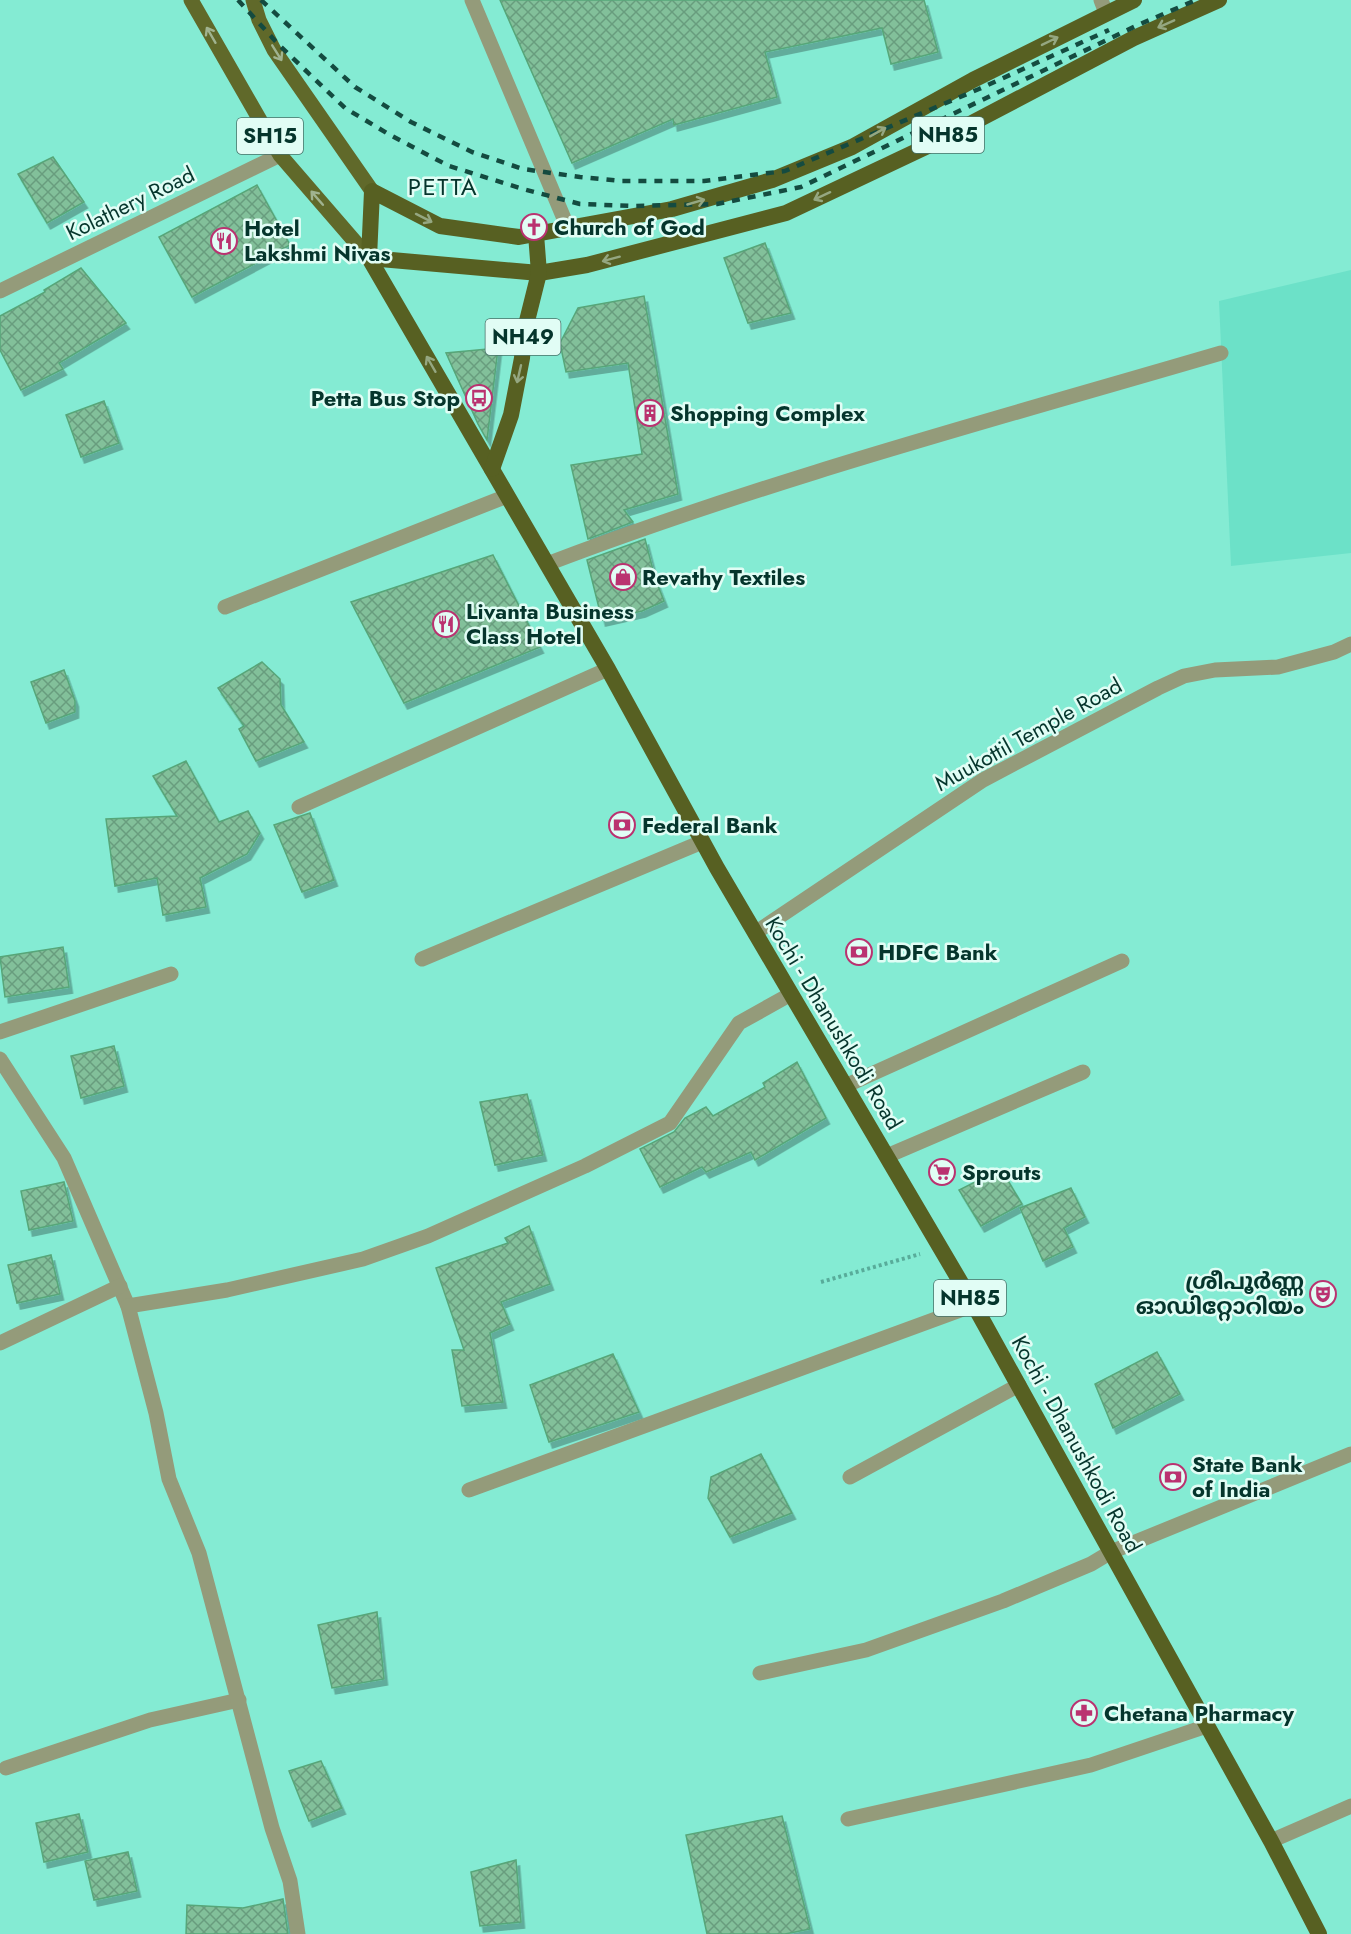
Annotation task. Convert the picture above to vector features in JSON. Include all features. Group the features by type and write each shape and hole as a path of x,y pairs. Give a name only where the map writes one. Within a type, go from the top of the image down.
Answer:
{"highway":[{"path":"369,258 372,191 440,226 519,237 672,208 772,180 852,147 1104,7 1134,0"},
{"name":"NH85","path":"369,258 540,273 598,262 786,213 932,144 1134,38 1219,0"},
{"name":"NH49","path":"492,469 511,415 522,358 524,333 540,273 536,234"},
{"name":"Kochi - Dhanushkodi Road","path":"369,258 608,669 702,842 974,1305 1271,1841 1319,1934"}],"main road":[{"name":"SH15","path":"191,0 280,155 369,258"},
{"path":"253,0 259,20 274,50 372,191"}],"street":[{"path":"472,0 568,228"},
{"name":"Kolathery Road","path":"0,291 280,155"},
{"path":"547,564 800,477 1221,353"},
{"path":"225,607 507,496"},
{"name":"Muukottil Temple Road","path":"755,933 983,780 1158,687 1184,676 1215,670 1278,667 1351,644"},
{"path":"298,807 608,669"},
{"path":"422,959 702,842"},
{"path":"845,1086 1122,961"},
{"path":"0,1032 171,974"},
{"path":"128,1305 227,1290 363,1259 428,1236 585,1166 670,1123 740,1023 791,994"},
{"path":"0,1059 64,1158 128,1305 156,1413 169,1479 200,1552 272,1828 290,1881 298,1934"},
{"path":"887,1156 1083,1072"},
{"path":"0,1342 120,1286"},
{"path":"469,1490 974,1305"},
{"path":"850,1477 1019,1385"},
{"path":"760,1673 866,1650 1003,1601 1091,1564 1111,1552 1351,1454"},
{"path":"6,1768 150,1720 239,1700"},
{"path":"848,1819 1090,1765 1207,1726"},
{"path":"1271,1841 1351,1806"}],"path":[{"path":"821,1282 941,1248"}],"shaded area":[{"path":"1351,270 1351,553 1231,566 1219,301"}],"building":[{"path":"500,0 924,0 938,52 891,64 882,28 765,52 777,97 674,125 673,119 572,163"},
{"path":"53,157 84,202 47,223 18,174"},
{"name":"Hotel Lakshmi Nivas","path":"257,185 290,245 192,297 159,237"},
{"path":"765,243 791,313 748,323 724,258"},
{"path":"81,268 126,323 59,363 63,369 21,390 0,350 0,316 45,292 44,290"},
{"name":"Shopping Complex","path":"644,296 678,494 624,510 633,522 588,539 571,465 642,454 628,363 566,372 560,343 578,308"},
{"name":"Petta Bus Stop","path":"498,348 487,440 446,353"},
{"path":"104,401 119,443 81,457 66,415"},
{"name":"Revathy Textiles","path":"645,539 655,578 664,601 642,611 602,620 587,560"},
{"name":"Livanta Business Class Hotel","path":"493,555 540,647 404,703 351,602"},
{"path":"262,662 280,679 281,705 304,742 256,761 239,729 244,726 218,688"},
{"path":"64,670 75,701 75,712 46,723 31,682"},
{"path":"186,761 219,822 248,811 260,833 247,854 200,878 206,907 163,915 157,878 115,886 106,819 177,816 153,776"},
{"path":"310,813 334,880 302,892 274,825"},
{"path":"63,947 69,987 5,997 0,957"},
{"path":"114,1046 124,1086 81,1098 71,1056"},
{"path":"797,1062 826,1118 755,1160 751,1152 706,1172 702,1167 660,1187 640,1149 674,1132 685,1118 706,1107 713,1116 765,1087 763,1083"},
{"path":"527,1094 543,1155 495,1165 480,1102"},
{"path":"1001,1169 1022,1204 981,1226 959,1190"},
{"path":"64,1182 73,1221 29,1230 21,1191"},
{"path":"1071,1188 1085,1217 1064,1228 1073,1247 1043,1261 1020,1208"},
{"path":"529,1226 550,1284 501,1302 510,1324 490,1333 503,1402 462,1406 452,1350 464,1350 436,1268 508,1243 505,1238"},
{"path":"51,1255 60,1294 17,1303 8,1265"},
{"path":"1157,1352 1180,1394 1113,1428 1095,1384"},
{"path":"613,1354 639,1412 549,1442 530,1385"},
{"path":"761,1454 792,1513 730,1537 708,1498 711,1477"},
{"path":"377,1612 384,1679 332,1688 318,1625"},
{"path":"321,1761 342,1808 309,1821 289,1771"},
{"path":"79,1814 88,1852 44,1862 36,1823"},
{"path":"782,1816 810,1929 785,1934 707,1934 686,1835"},
{"path":"128,1852 137,1891 94,1900 85,1861"},
{"path":"516,1860 521,1922 480,1926 471,1872"},
{"path":"283,1899 288,1934 186,1934 187,1905 243,1908"}],"railway":[{"path":"238,0 279,45 345,108 449,166 580,204 633,206 717,204 801,187 1138,25 1196,0"},
{"path":"261,0 355,87 411,122 472,152 523,169 621,181 704,181 785,171 979,89 1109,30"}],"place":[{"name":"Church of God","path":"534,227"},
{"name":"Hotel Lakshmi Nivas","path":"224,241"},
{"name":"Petta Bus Stop","path":"479,398"},
{"name":"Shopping Complex","path":"650,413"},
{"name":"Revathy Textiles","path":"623,577"},
{"name":"Livanta Business Class Hotel","path":"446,624"},
{"name":"Federal Bank","path":"622,825"},
{"name":"HDFC Bank","path":"859,952"},
{"name":"Sprouts","path":"942,1172"},
{"name":"ശ്രീപൂർണ്ണ ഓഡിറ്റോറിയം","path":"1323,1294"},
{"name":"State Bank of India","path":"1173,1477"},
{"name":"Chetana Pharmacy","path":"1084,1713"}],"district":[{"name":"PETTA","path":"443,187"}]}
